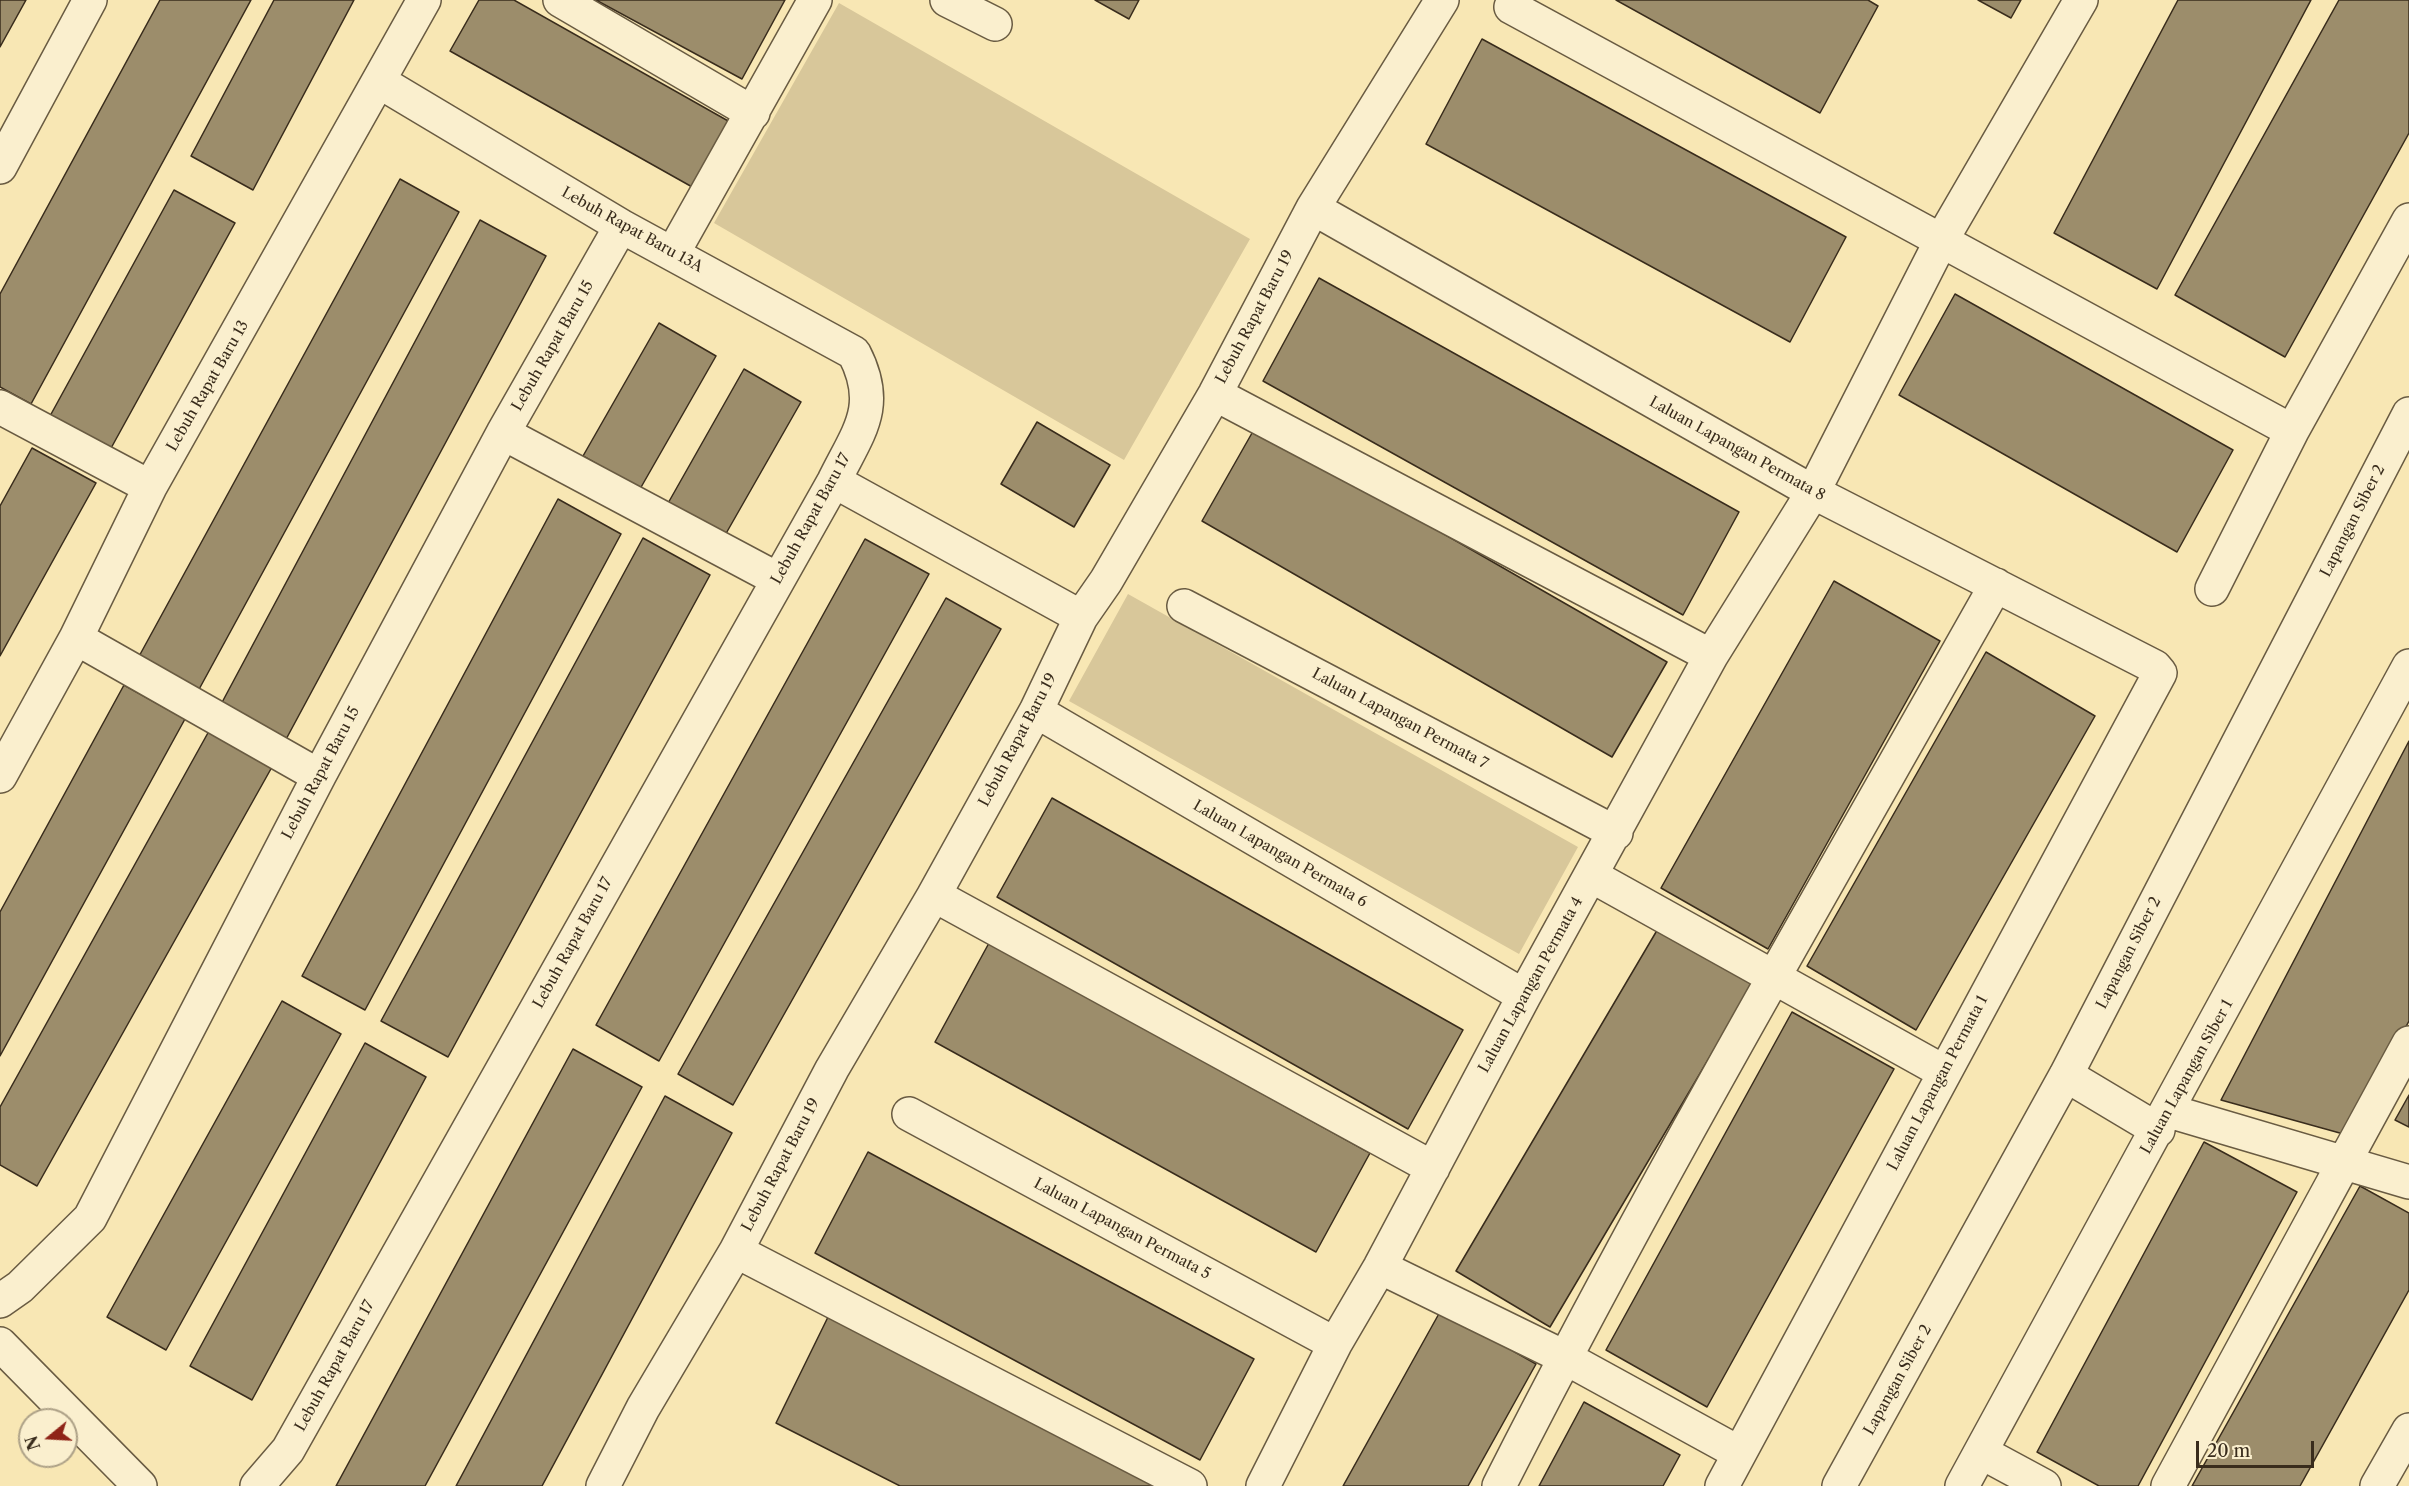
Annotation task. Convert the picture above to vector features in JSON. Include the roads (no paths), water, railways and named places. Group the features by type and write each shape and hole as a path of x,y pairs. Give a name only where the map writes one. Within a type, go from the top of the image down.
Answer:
{"street":[{"path":"0,167 90,0"},
{"name":"Lebuh Rapat Baru 13","path":"0,776 76,638 150,487 380,82 424,0"},
{"path":"560,0 753,113"},
{"path":"673,253 815,0"},
{"path":"947,0 994,24"},
{"name":"Lebuh Rapat Baru 19","path":"603,1486 643,1408 736,1251 832,1070 934,895 1036,711 1081,617 1106,581 1215,394 1313,208 1442,0"},
{"name":"Laluan Lapangan Permata 4","path":"1263,1486 1335,1344 1380,1267 1524,996 1616,833 1711,656 1813,492 1941,241 2081,0"},
{"path":"1514,3 1941,241 2292,431"},
{"name":"Lebuh Rapat Baru 13A","path":"380,82 621,226 854,353 868,390"},
{"name":"Laluan Lapangan Permata 8","path":"1313,208 1813,492 2155,667 2160,673 2157,681"},
{"path":"2212,589 2292,431 2409,220"},
{"name":"Lebuh Rapat Baru 15","path":"0,1302 21,1287 90,1218 319,776 503,433 621,226"},
{"name":"Lebuh Rapat Baru 17","path":"257,1486 288,1450 834,481 866,416 868,390"},
{"path":"1215,394 1711,656"},
{"path":"0,407 150,487"},
{"name":"Lapangan Siber 2","path":"1839,1486 2066,1075 2409,414"},
{"path":"503,433 777,579"},
{"path":"834,481 1081,617"},
{"path":"1499,1486 1564,1357 1774,978 1996,585"},
{"name":"Laluan Lapangan Permata 7","path":"1184,606 1616,833"},
{"path":"76,638 319,776"},
{"name":"Laluan Lapangan Siber 1","path":"1962,1486 2409,666"},
{"name":"Laluan Lapangan Permata 1","path":"1722,1486 2157,681"},
{"name":"Laluan Lapangan Permata 6","path":"1036,711 1524,996"},
{"path":"1592,876 1944,1072"},
{"path":"934,895 1433,1168"},
{"path":"2168,1486 2342,1162 2409,1043"},
{"path":"2066,1075 2163,1120 2342,1162 2409,1182"},
{"name":"Laluan Lapangan Permata 5","path":"909,1114 1335,1344"},
{"path":"736,1251 1190,1486"},
{"path":"1380,1267 1564,1357 1739,1453"},
{"path":"0,1344 140,1486"},
{"path":"2378,1486 2409,1430"},
{"path":"1981,1452 2044,1486"}]}
